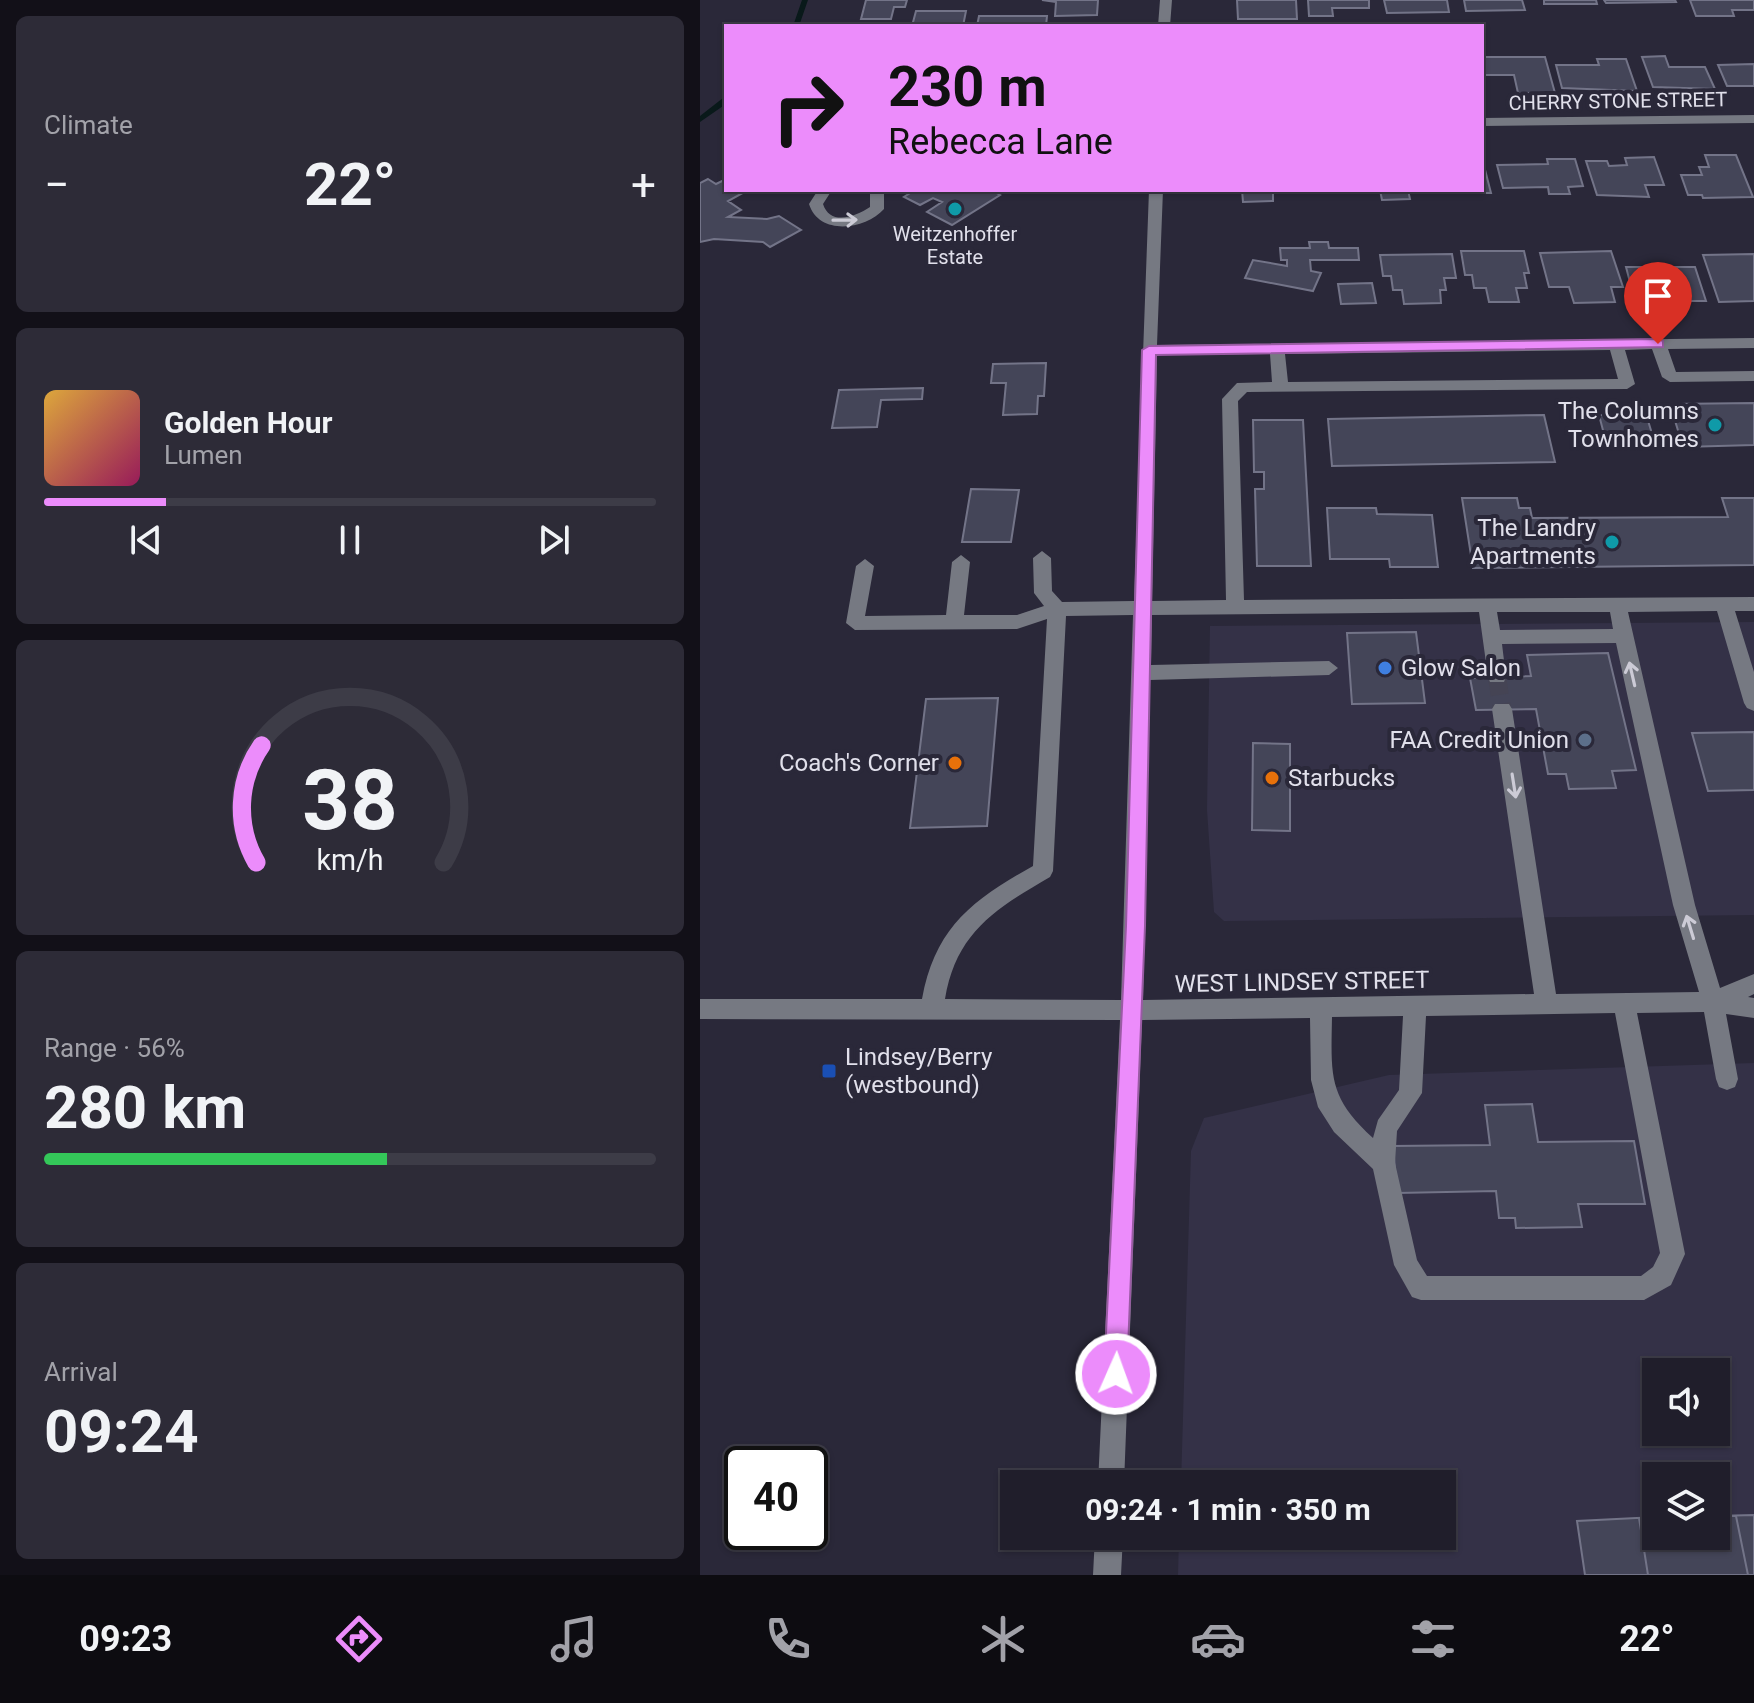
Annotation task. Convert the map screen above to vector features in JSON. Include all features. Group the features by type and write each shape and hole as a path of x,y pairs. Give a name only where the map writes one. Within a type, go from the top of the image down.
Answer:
{"street":[{"path":"1164,24 1166,0"},
{"name":"CHERRY STONE STREET","path":"1484,122 1754,119"},
{"path":"824,192 816,204 821,216 828,220 851,221 868,217 877,209 877,192"},
{"path":"1112,1470 1131,1010 1156,192"},
{"path":"1149,350 1754,343"},
{"path":"1235,607 1230,399 1243,387 1627,384 1616,344"},
{"path":"1658,344 1670,377 1754,376"},
{"path":"1277,348 1280,387"},
{"path":"931,1011 942,962 973,916 996,897 1043,871 1057,609 1043,593 1042,558"},
{"path":"954,622 961,562"},
{"path":"865,566 855,623 1017,622 1057,609 1754,604"},
{"path":"1617,604 1684,905 1713,1002 1727,1079"},
{"path":"1724,604 1754,703"},
{"path":"1487,606 1497,677"},
{"path":"1492,637 1624,636"},
{"path":"1142,673 1329,668"},
{"path":"1502,709 1546,1003"},
{"name":"WEST LINDSEY STREET","path":"1713,1002 1754,984"},
{"path":"1415,1006 1410,1093 1386,1128 1383,1163 1406,1265 1421,1288 1644,1288 1662,1276 1673,1254 1624,1002"},
{"name":"WEST LINDSEY STREET","path":"700,1009 1131,1010 1624,1002 1713,1002 1754,1008"},
{"path":"1321,1007 1326,1099 1337,1118 1383,1163"},
{"path":"1107,1575 1108,1550"}],"shaded area":[{"path":"1754,622 1754,915 1224,921 1214,912 1207,810 1210,626"},
{"path":"1754,1063 1754,1575 1178,1575 1179,1550 1456,1550 1456,1470 1181,1470 1191,1151 1204,1118 1389,1075"}],"building":[{"path":"866,0 907,0 905,7 894,7 891,19 861,19"},
{"path":"1042,0 1098,0 1097,15 1055,16 1056,2"},
{"path":"1237,0 1296,0 1297,19 1238,19"},
{"path":"1308,0 1369,0 1369,8 1332,8 1333,16 1309,16"},
{"path":"1384,0 1447,0 1449,12 1387,13"},
{"path":"1464,0 1522,0 1525,10 1466,11"},
{"path":"1544,0 1596,0 1597,4 1544,4"},
{"path":"1604,0 1675,0 1676,2 1606,3"},
{"path":"1690,0 1754,0 1754,10 1732,10 1734,16 1696,16"},
{"path":"916,11 966,11 963,24 913,24"},
{"path":"979,16 1047,16 1046,24 977,24"},
{"path":"1665,56 1669,67 1705,67 1715,89 1653,87 1642,57"},
{"path":"1484,57 1545,57 1555,93 1518,93 1514,75 1484,75"},
{"path":"1597,59 1626,59 1637,91 1562,88 1556,65 1599,65"},
{"path":"1754,64 1754,86 1727,86 1718,65"},
{"path":"1705,155 1736,155 1753,197 1703,198 1702,195 1688,195 1681,175 1702,175 1699,167 1709,167"},
{"path":"1654,157 1664,185 1645,185 1649,197 1597,195 1586,161 1607,161 1609,166 1627,165 1625,158"},
{"path":"1547,159 1575,159 1583,186 1568,187 1570,194 1549,194 1548,187 1503,188 1497,165 1548,164"},
{"path":"1484,166 1491,193 1428,193 1484,192"},
{"path":"708,179 716,184 724,180 724,192 744,192 728,201 741,210 728,217 767,219 779,216 801,230 770,247 763,242 714,239 700,242 700,183"},
{"name":"Weitzenhoffer Estate","path":"912,192 995,192 1000,195 952,225 927,212 942,202 933,198 920,205 904,197"},
{"path":"1242,192 1273,192 1273,201 1243,202"},
{"path":"1380,192 1408,192 1410,199 1382,200"},
{"path":"1309,242 1328,242 1329,248 1358,248 1359,260 1310,260 1311,271 1321,273 1313,291 1245,278 1253,260 1287,266 1287,260 1281,260 1280,248 1310,248"},
{"path":"1461,251 1524,251 1529,273 1524,273 1527,288 1516,288 1519,302 1489,302 1486,288 1474,288 1472,275 1465,275"},
{"path":"1611,251 1623,287 1611,287 1615,302 1574,303 1569,287 1549,287 1540,253"},
{"path":"1452,254 1456,278 1444,278 1446,290 1440,290 1441,303 1404,304 1402,290 1393,290 1391,276 1383,276 1380,255"},
{"path":"1754,254 1754,301 1719,302 1703,255"},
{"path":"1626,267 1695,267 1706,301 1635,301"},
{"path":"1372,283 1376,303 1341,304 1338,284"},
{"path":"1046,363 1044,396 1038,396 1037,414 1003,415 1006,383 991,383 993,364"},
{"path":"923,388 922,399 881,400 877,427 832,428 839,390"},
{"name":"The Columns Townhomes","path":"1754,403 1754,445 1683,447 1670,404"},
{"path":"1646,414 1653,437 1605,438 1599,415"},
{"path":"1544,415 1555,462 1332,466 1328,419"},
{"path":"1253,420 1303,420 1311,566 1257,566 1255,489 1264,489 1264,472 1254,472"},
{"path":"971,489 1019,490 1011,542 962,542"},
{"name":"The Landry Apartments","path":"1462,498 1517,498 1519,508 1530,508 1532,518 1728,517 1722,498 1754,498 1754,565 1473,568"},
{"name":"The Landry Apartments","path":"1327,508 1376,508 1377,514 1432,515 1438,567 1390,567 1389,559 1330,559"},
{"name":"Glow Salon","path":"1416,632 1425,703 1352,704 1347,633"},
{"name":"FAA Credit Union","path":"1608,653 1636,770 1612,771 1616,788 1569,789 1566,774 1548,774 1536,709 1476,710 1470,678 1531,676 1527,655"},
{"name":"Coach's Corner","path":"998,698 987,826 910,828 926,699"},
{"path":"1754,732 1754,790 1708,791 1692,733"},
{"path":"1253,743 1290,744 1290,831 1252,830"},
{"path":"1532,1104 1538,1142 1634,1141 1645,1204 1578,1204 1582,1227 1516,1228 1515,1218 1499,1218 1496,1191 1397,1193 1393,1146 1490,1145 1485,1105"},
{"path":"1754,1515 1754,1575 1585,1575 1577,1521 1642,1518 1642,1550 1730,1550 1730,1516"},
{"path":"1730,1516 1736,1516 1748,1575 1648,1575 1644,1550 1730,1550"}],"waterway":[{"path":"797,24 805,0"},
{"path":"700,120 724,102"}],"tunnel":[{"path":"1497,677 1502,709"}],"place":[{"name":"Weitzenhoffer Estate","path":"955,209"},
{"name":"The Columns Townhomes","path":"1715,425"},
{"name":"The Landry Apartments","path":"1612,542"},
{"name":"Glow Salon","path":"1385,668"},
{"name":"FAA Credit Union","path":"1585,740"},
{"name":"Coach's Corner","path":"955,763"},
{"name":"Starbucks","path":"1272,778"},
{"name":"Lindsey/Berry (westbound)","path":"829,1071"}],"route":[{"path":"1116,1374 1135,926 1149,350 1658,344"}]}
